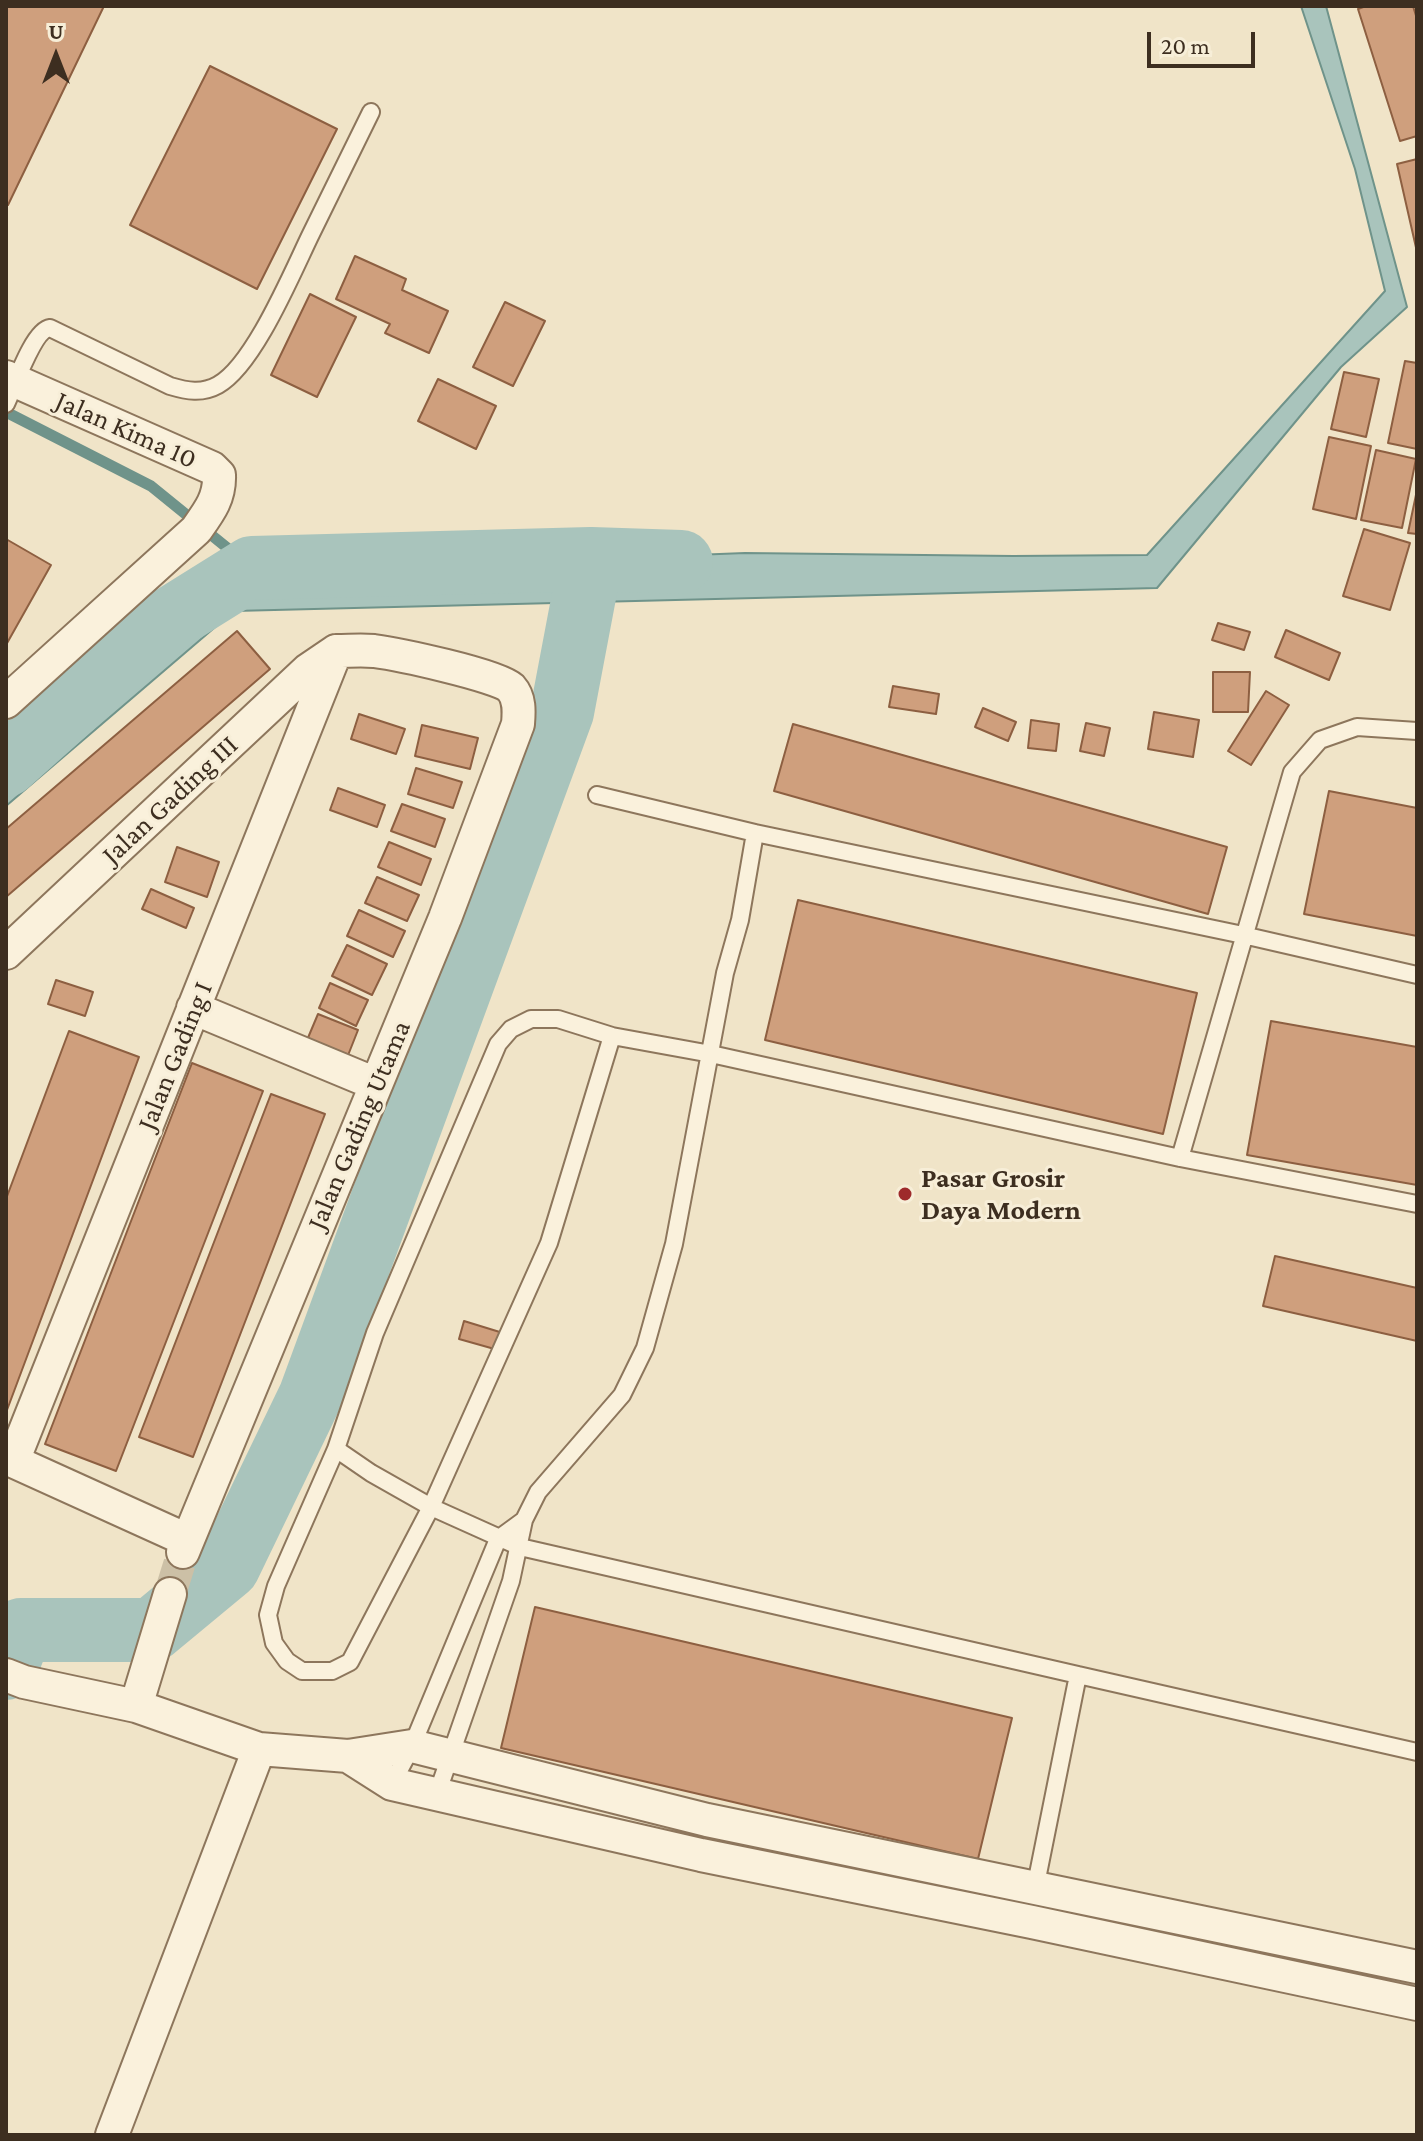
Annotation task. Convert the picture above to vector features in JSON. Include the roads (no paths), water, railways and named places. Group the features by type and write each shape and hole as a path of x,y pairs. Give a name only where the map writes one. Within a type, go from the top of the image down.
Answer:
{"street":[{"name":"Jalan Kima 10","path":"6,702 196,530 216,502 219,475 212,468 9,391"},
{"name":"Jalan Gading III","path":"12,948 308,670 336,651"},
{"name":"Jalan Gading I","path":"10,1459 336,651"},
{"name":"Jalan Gading Utama","path":"10,1459 185,1546 445,918 518,724 516,694 509,686 479,675 375,652 336,651"},
{"path":"6,974 12,948"},
{"path":"193,1008 376,1084"},
{"path":"136,1706 170,1594"},
{"path":"15,1679 136,1706 259,1749 348,1756 412,1746 707,1820 1417,1967"},
{"path":"112,2135 259,1749"},
{"path":"348,1756 392,1784 701,1855 1417,2004"}],"lane":[{"path":"9,391 41,330 46,328 179,389 206,391 231,376 250,352 371,112"},
{"path":"1180,1158 1292,772 1320,740 1357,727 1417,731"},
{"path":"597,795 755,833 1243,935 1417,975"},
{"path":"437,1794 520,1547 524,1520 538,1492 622,1395 645,1348 674,1244 755,833"},
{"path":"612,1036 549,1243 431,1507 350,1662 332,1671 302,1671 287,1661 274,1643 268,1615 276,1586 336,1449 375,1333 498,1044 511,1029 531,1019 558,1019 612,1036 711,1054 1180,1158 1417,1204"},
{"path":"336,1449 431,1507 520,1547 1417,1752"},
{"path":"392,1784 412,1746 498,1539 524,1520"},
{"path":"1035,1889 1078,1675"}],"water":[{"path":"1301,6 1326,6 1407,307 1341,367 1157,588 234,611 6,806 6,765 232,573 745,553 1147,555 1385,291 1355,169"}],"waterway":[{"path":"6,412 151,486 252,568"},
{"path":"6,765 167,621 252,568 591,559 681,562"},
{"path":"6,1668 21,1630 152,1630 228,1567 310,1397 562,712 591,559"}],"tunnel":[{"path":"170,1594 183,1552"}],"place":[{"name":"Pasar Grosir Daya Modern","path":"905,1194"}]}
